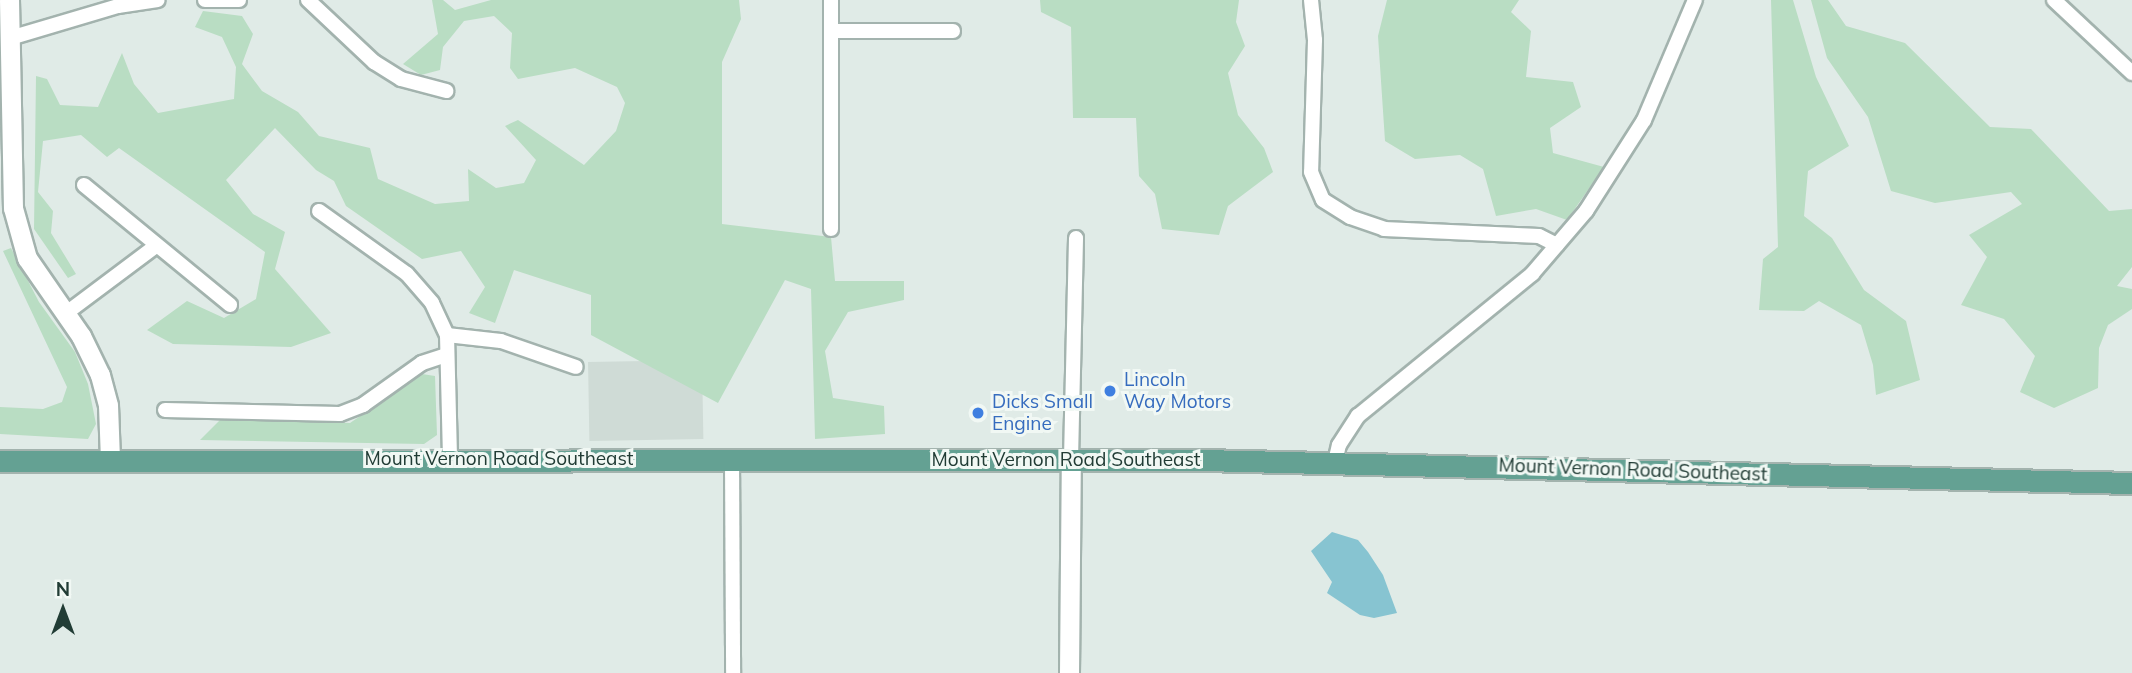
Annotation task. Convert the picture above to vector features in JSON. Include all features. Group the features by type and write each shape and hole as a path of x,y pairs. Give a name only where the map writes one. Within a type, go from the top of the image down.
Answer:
{"main road":[{"path":"9,0 13,208 27,257 92,357 105,389 110,459"},
{"path":"1069,673 1071,459"},
{"name":"Mount Vernon Road Southeast","path":"0,461 1071,459 1335,462 2132,483"}],"street":[{"path":"10,38 118,6 158,0"},
{"path":"205,0 239,0"},
{"path":"308,0 374,62 401,79 446,91"},
{"path":"831,0 831,229"},
{"path":"1311,0 1315,40 1311,172 1323,200 1350,217 1384,229 1539,236 1557,245"},
{"path":"1335,462 1339,444 1358,416 1532,274 1557,245 1630,147 1695,0"},
{"path":"2054,0 2132,73"},
{"path":"831,32 953,31"},
{"path":"84,185 230,304"},
{"path":"319,211 407,274 432,303 447,335 450,459"},
{"path":"1071,459 1076,238"},
{"path":"65,314 156,246"},
{"path":"447,335 500,341 576,367"},
{"path":"165,410 340,414 362,405 422,363 447,355"},
{"path":"732,459 733,673"}],"shaded area":[{"path":"702,360 703,439 589,441 588,362"}],"green space":[{"path":"432,0 443,0 455,10 491,0 739,0 741,19 722,62 722,224 831,237 835,281 904,281 904,300 848,312 825,351 833,398 884,406 885,434 815,439 811,289 785,280 718,403 591,335 591,295 514,270 495,323 469,313 485,287 461,251 422,259 346,206 334,181 316,170 275,128 226,180 253,214 285,232 275,269 331,333 291,347 173,344 147,330 187,301 224,318 256,299 265,252 119,148 107,157 81,135 43,141 38,192 53,211 51,233 76,274 68,278 34,229 36,76 47,79 60,105 98,107 122,53 134,84 158,113 234,99 236,67 222,37 195,27 203,11 242,16 253,34 242,64 262,91 298,112 319,136 370,148 378,179 435,204 469,201 468,169 496,188 524,183 536,160 505,126 518,120 584,165 616,131 625,103 617,87 575,68 518,79 510,68 512,33 494,16 464,21 443,47 440,70 421,75 403,64 438,34"},
{"path":"1040,0 1239,0 1236,22 1245,46 1228,73 1238,115 1264,148 1273,172 1228,206 1219,235 1162,229 1155,194 1139,176 1136,118 1073,118 1071,27 1041,12"},
{"path":"1387,0 1519,0 1511,12 1531,31 1526,77 1573,82 1581,107 1550,128 1553,153 1604,167 1567,220 1536,209 1496,216 1483,169 1460,155 1415,159 1385,141 1378,36"},
{"path":"1771,0 1793,0 1816,77 1849,146 1808,171 1804,216 1832,238 1864,290 1906,321 1920,380 1876,395 1873,365 1861,325 1819,301 1804,311 1759,310 1763,259 1778,247"},
{"path":"1811,0 1828,0 1846,26 1905,43 1990,127 2031,129 2109,211 2132,209 2132,267 2117,286 2132,289 2132,309 2108,325 2099,348 2098,388 2054,408 2020,392 2035,356 2004,319 1961,305 1987,257 1969,235 2022,204 2011,192 1935,203 1891,191 1868,117 1827,58"},
{"path":"11,248 39,302 75,352 88,384 96,424 88,439 0,434 0,407 43,409 62,402 67,387 3,251"},
{"path":"422,374 435,376 437,435 424,444 200,440 223,417 350,423"}],"water":[{"path":"1332,532 1358,540 1368,552 1383,575 1397,613 1374,618 1360,615 1327,593 1332,582 1311,551"}],"place":[{"name":"Lincoln Way Motors","path":"1110,391"},
{"name":"Dicks Small Engine","path":"978,413"}]}
